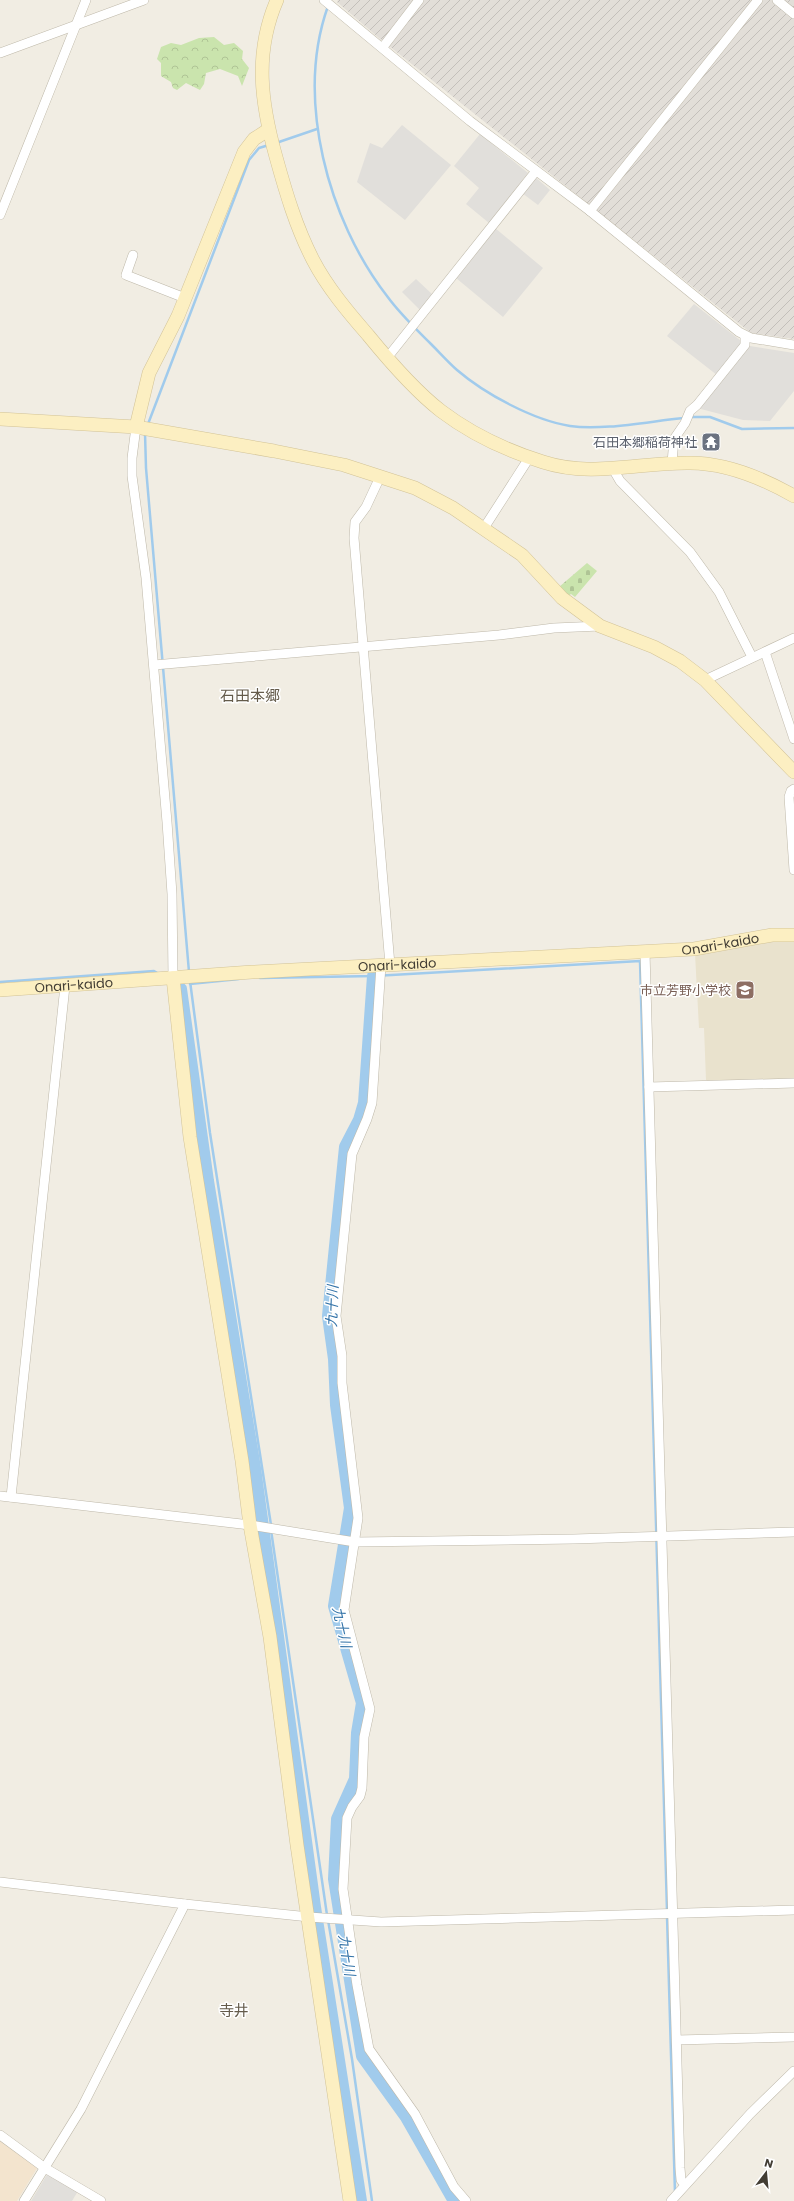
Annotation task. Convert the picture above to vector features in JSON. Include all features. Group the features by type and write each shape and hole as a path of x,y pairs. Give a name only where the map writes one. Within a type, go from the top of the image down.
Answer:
{"street":[{"path":"0,215 86,0"},
{"path":"0,53 142,0"},
{"path":"277,0 264,38 261,67 262,97 268,130 289,206 314,262 353,319 387,358 443,412 477,433 529,458 567,469 613,469 672,463 717,466 766,482 794,496"},
{"path":"324,0 470,120 590,211 746,336 794,345"},
{"path":"383,47 419,0"},
{"path":"590,211 758,0"},
{"path":"777,0 794,14"},
{"path":"268,130 254,139 244,152 172,330 149,373 136,427 132,458 132,476 146,578 154,664 172,894 173,978 190,1137 242,1462 250,1525 270,1637 289,1787 350,2201"},
{"path":"387,358 536,171"},
{"path":"133,255 126,275 185,298"},
{"path":"672,463 674,439 686,423 690,411 697,405 745,346 746,336"},
{"path":"0,419 136,427 344,465 415,488 432,496 484,528 522,555 562,598 600,626 654,647 680,661 705,680 794,772"},
{"path":"484,528 529,458"},
{"path":"613,469 620,481 690,552 719,592 752,657"},
{"path":"380,477 366,507 355,522 354,538 386,965 372,1103 352,1154 336,1316 342,1356 342,1383 358,1518 344,1610 362,1671 370,1709 364,1737 362,1788 360,1796 352,1807 347,1818 343,1888 357,1985 369,2049 415,2114 454,2187 466,2201"},
{"path":"154,664 500,635 554,628 600,626"},
{"path":"705,680 794,638"},
{"path":"765,652 794,738"},
{"path":"794,789 791,790 789,797 794,870"},
{"name":"Onari-kaido","path":"0,990 252,972 694,949 772,935 794,935"},
{"path":"645,952 649,1087 653,1158 680,2168 681,2180 685,2185"},
{"path":"11,1497 65,986"},
{"path":"649,1087 794,1083"},
{"path":"0,1496 250,1525 355,1542 794,1532"},
{"path":"0,1882 185,1904 309,1917 380,1922 794,1910"},
{"path":"24,2201 81,2109 185,1904"},
{"path":"677,2040 794,2037"},
{"path":"671,2201 750,2114 794,2071"},
{"path":"0,2135 45,2168 101,2201"}],"shaded area":[{"path":"338,0 794,0 794,339 751,333 379,38 337,2"},
{"path":"402,125 451,165 405,220 357,182 370,143 382,148"},
{"path":"480,134 528,173 489,223 466,204 479,188 454,166"},
{"path":"535,177 550,190 538,205 522,193"},
{"path":"495,228 543,268 503,317 456,278"},
{"path":"416,279 433,295 421,311 402,292"},
{"path":"694,304 741,341 741,345 717,375 667,336"},
{"path":"750,346 794,353 794,391 770,421 743,420 697,408"},
{"name":"市立芳野小学校","path":"794,939 794,1079 709,1082 706,1080 704,1028 699,1028 695,954 753,942"},
{"path":"0,2136 39,2165 17,2201 0,2201"},
{"path":"48,2173 78,2191 72,2201 31,2201"}],"green space":[{"path":"214,37 224,45 234,43 243,51 242,59 249,68 242,86 238,76 220,69 206,73 204,84 200,90 186,83 177,90 173,88 171,82 161,76 161,63 157,59 161,47 171,43 181,45 199,38"},
{"path":"587,563 597,571 575,597 571,594 568,596 559,587"}],"waterway":[{"path":"328,6 319,42 315,80 317,119 323,157 334,195 348,232 366,266 397,309 450,364 468,379 495,397 525,412 556,423 583,427 627,425 684,418"},
{"path":"276,143 317,129"},
{"path":"148,424 249,160 259,148 269,145"},
{"path":"689,417 710,417 742,429 794,428"},
{"path":"145,433 146,468 189,972"},
{"path":"260,978 374,976 640,961 667,1911"},
{"path":"0,982 154,971 159,974"},
{"name":"九十川","path":"374,976 365,1103 360,1120 346,1147 329,1316 335,1359 337,1405 351,1508 335,1606 363,1703 358,1733 356,1779 338,1819 335,1879 363,2056 407,2117 455,2201"},
{"path":"190,984 239,979"},
{"path":"190,981 210,1133 271,1525"},
{"path":"180,989 207,1181 254,1468 314,1907 360,2201"},
{"path":"271,1530 327,1915"},
{"path":"667,1916 675,2193"},
{"path":"328,1920 352,2059 372,2201"}],"place":[{"name":"石田本郷稲荷神社","path":"711,442"},
{"name":"市立芳野小学校","path":"745,990"}],"district":[{"name":"石田本郷","path":"250,695"},
{"name":"寺井","path":"234,2010"}]}
